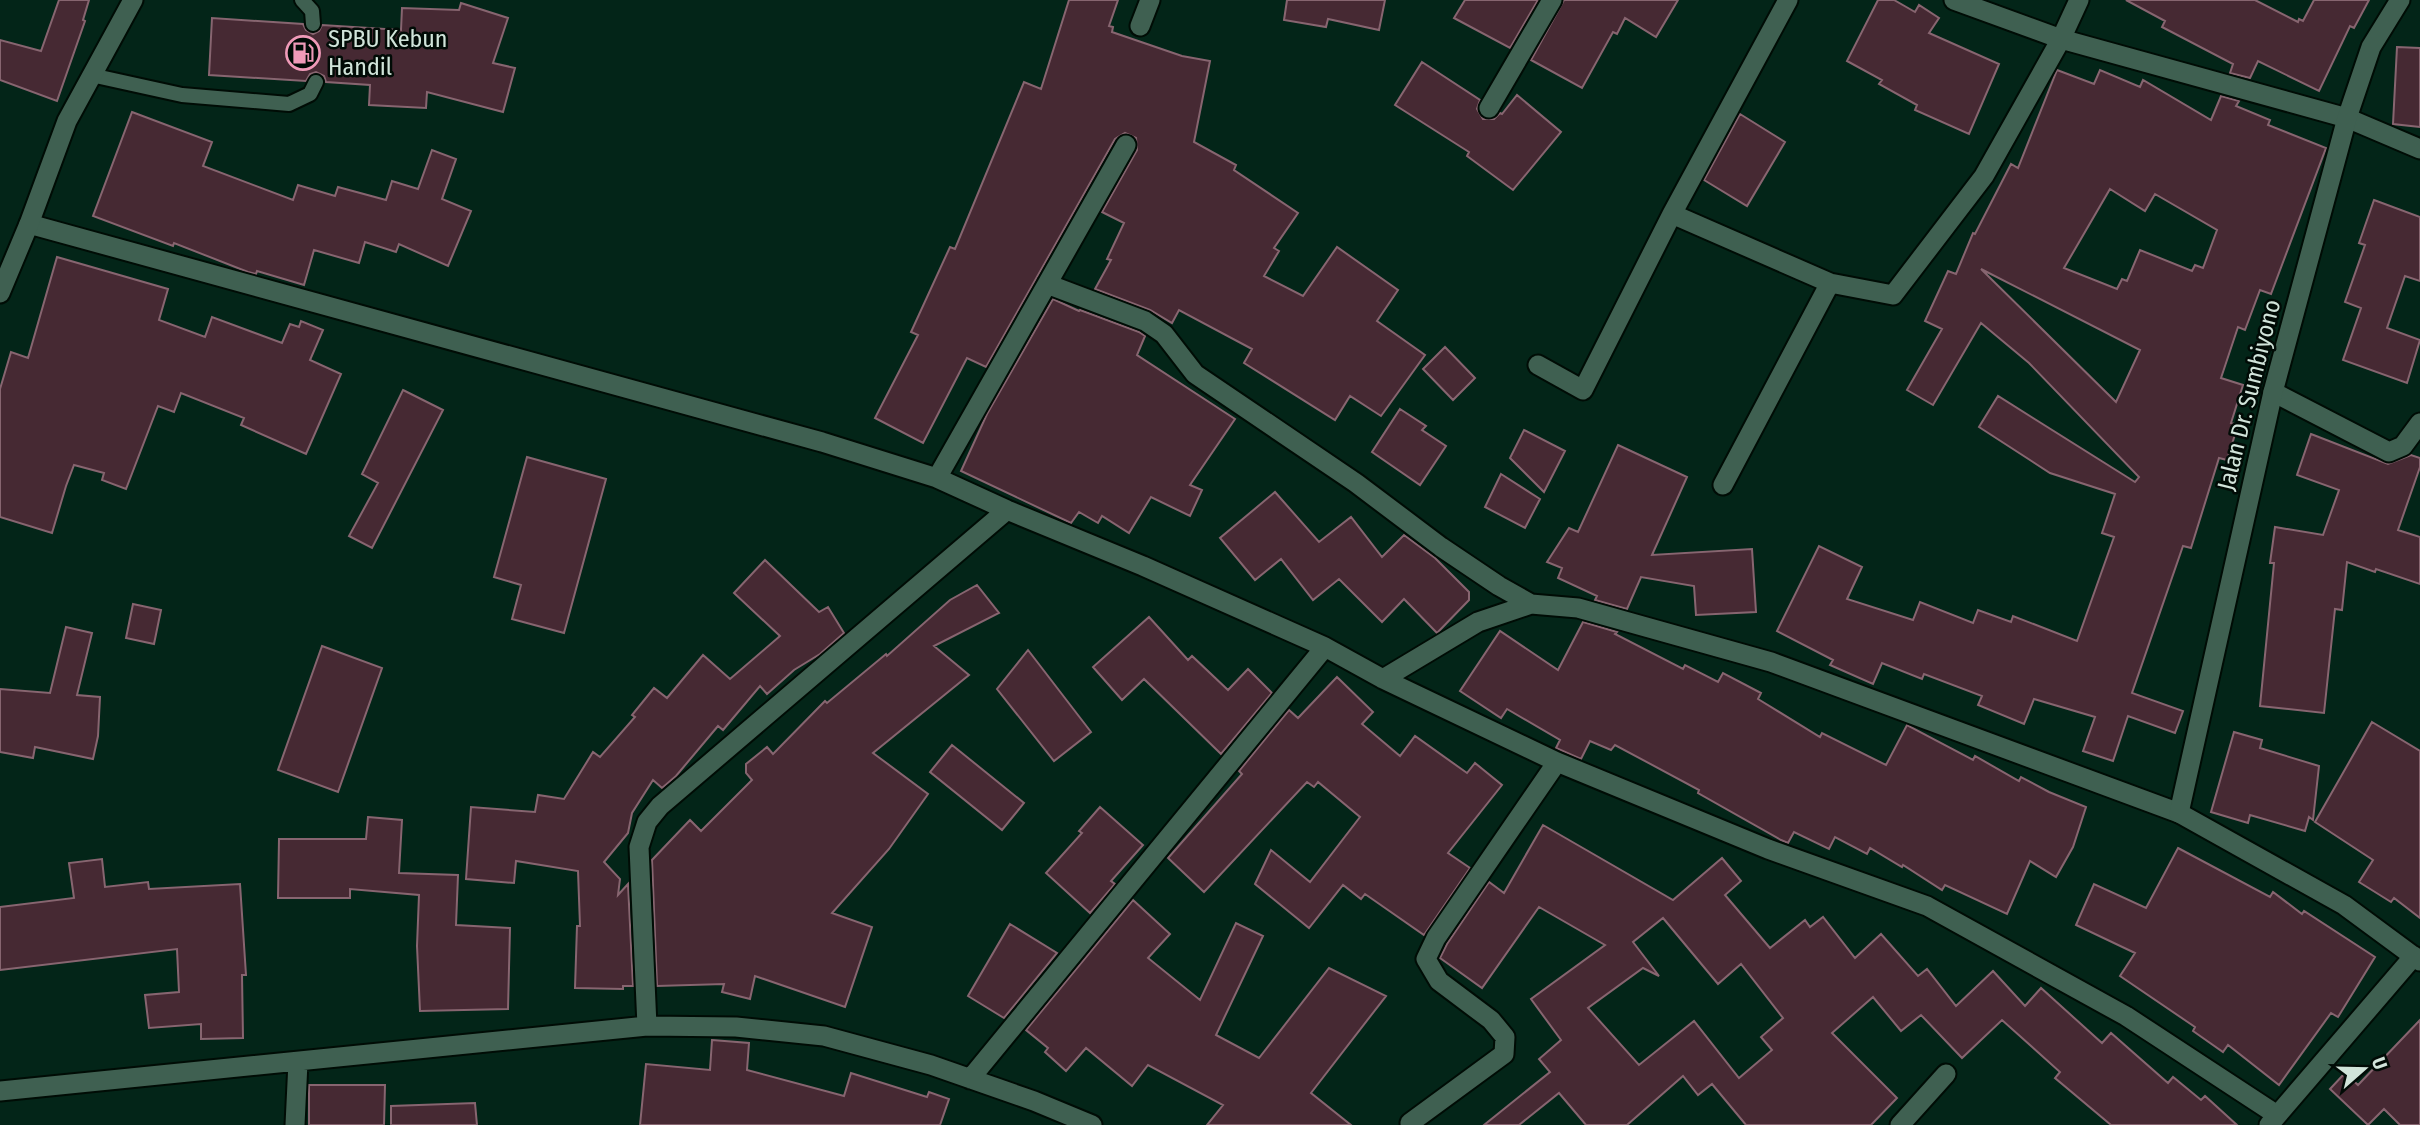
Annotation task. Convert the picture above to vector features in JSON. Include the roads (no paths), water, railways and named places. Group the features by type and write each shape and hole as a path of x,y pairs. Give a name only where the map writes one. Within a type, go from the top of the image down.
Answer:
{"street":[{"path":"0,293 67,121 133,0"},
{"path":"1140,26 1150,0"},
{"path":"1489,108 1552,0"},
{"path":"1538,365 1583,390 1672,214 1788,0"},
{"path":"1954,0 2061,39 2347,118 2420,149"},
{"path":"1672,214 1830,283 1893,295 1984,176 2061,39 2079,0"},
{"name":"Jalan Dr. Sumbiyono","path":"2179,813 2273,392 2347,118 2371,47 2400,0"},
{"path":"937,478 1126,145"},
{"path":"29,224 822,442 937,478 1325,647 1383,679 1558,762 1768,849 1927,906 2126,1016 2273,1120 2417,958 2344,905 2179,813 1770,662 1578,608 1531,604 1478,622 1383,679"},
{"path":"1723,485 1830,283"},
{"path":"1047,284 1145,321 1164,334 1195,374 1356,483 1441,547 1531,604"},
{"path":"2273,392 2389,452 2403,446 2420,423"},
{"path":"647,1026 639,847 647,822 669,798 1007,510"},
{"path":"970,1079 1325,647"},
{"path":"1410,1123 1504,1054 1506,1037 1491,1020 1439,981 1426,959 1436,937 1558,762"},
{"path":"0,1091 647,1026 736,1027 824,1036 931,1065 1034,1101 1092,1125"},
{"path":"295,1125 298,1062"},
{"path":"1900,1125 1947,1074"}],"lane":[{"path":"302,0 312,11 313,24"},
{"path":"91,75 183,95 289,104 310,94 316,82"}],"place":[{"name":"SPBU Kebun Handil","path":"303,53"}]}
